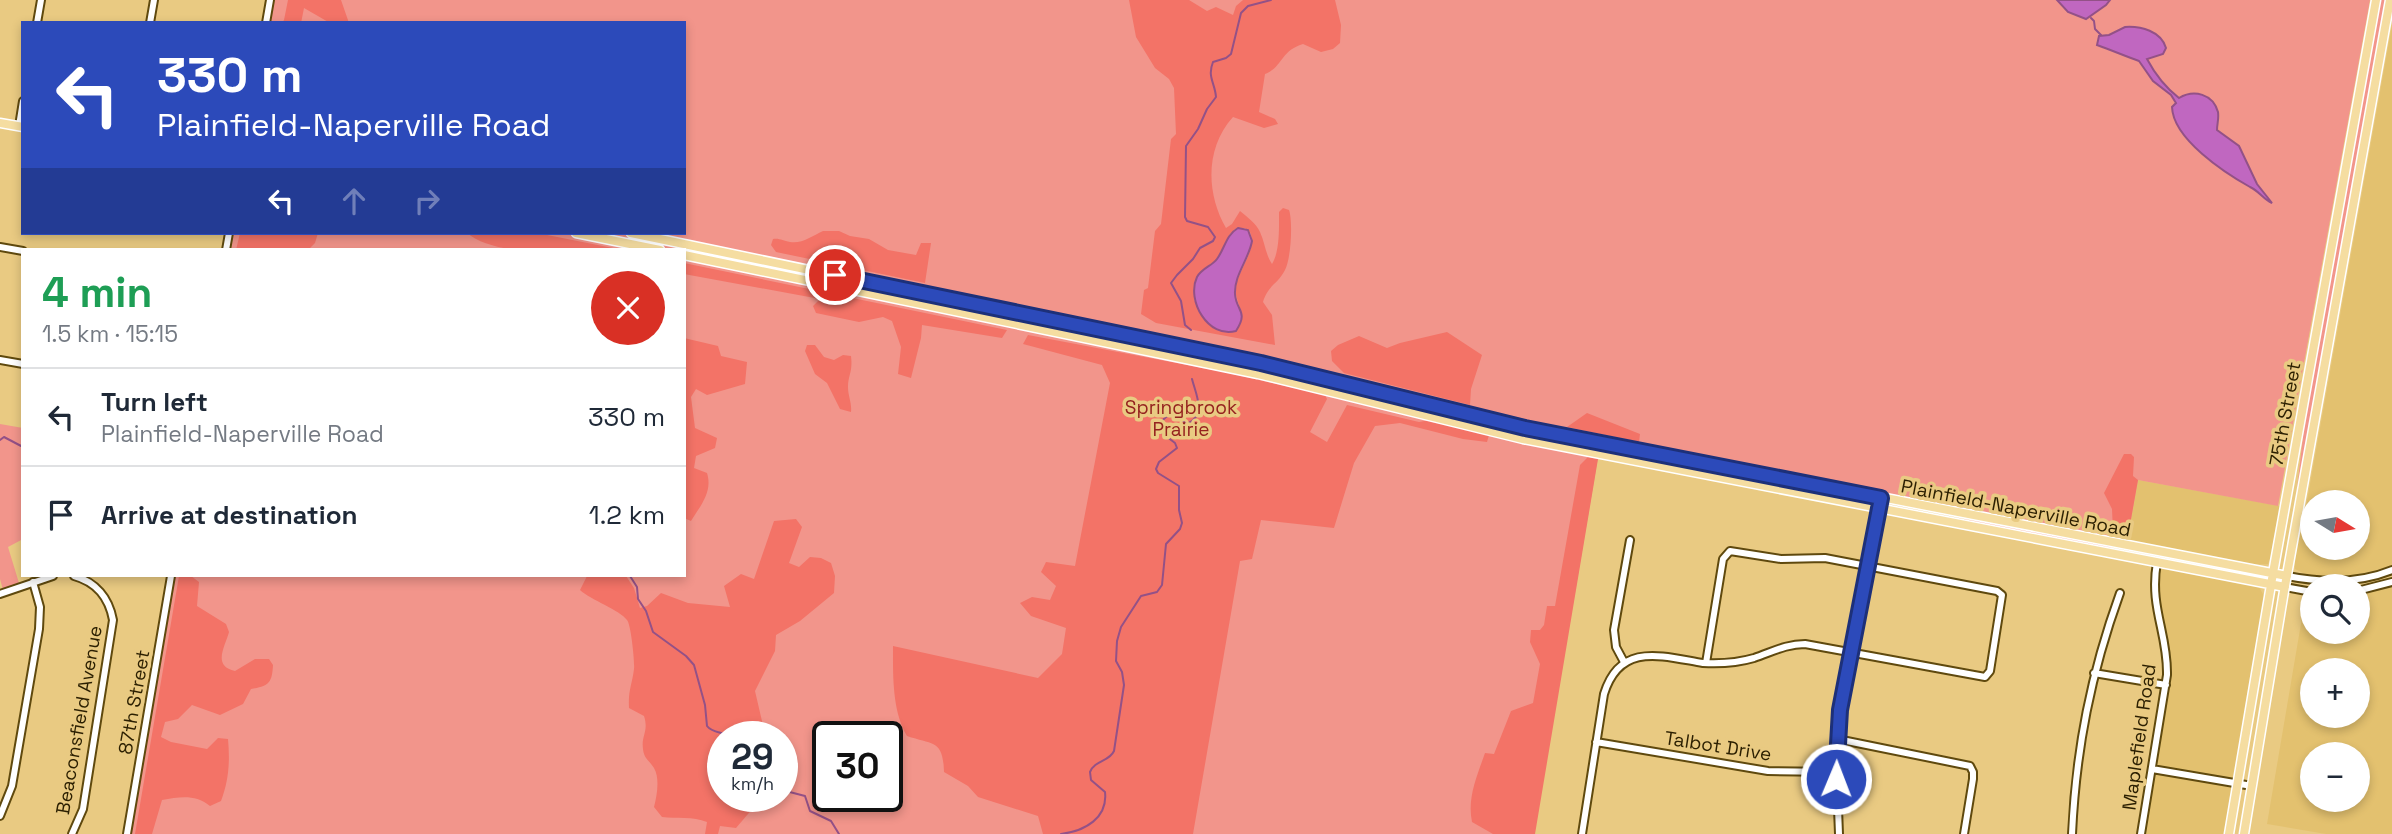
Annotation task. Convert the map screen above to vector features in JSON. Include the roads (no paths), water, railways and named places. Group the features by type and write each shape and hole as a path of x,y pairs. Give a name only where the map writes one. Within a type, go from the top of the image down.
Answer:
{"main road":[{"name":"75th Street","path":"2229,834 2376,0"},
{"name":"75th Street","path":"2244,834 2285,587 2390,0"},
{"path":"0,123 21,127"},
{"path":"586,235 650,248"},
{"name":"Plainfield-Naperville Road","path":"641,235 1261,363 1525,428 2287,576"},
{"name":"Plainfield-Naperville Road","path":"686,255 1246,372 1523,439 2285,587"}],"street":[{"path":"37,21 41,0"},
{"path":"150,21 154,0"},
{"path":"266,21 270,0"},
{"path":"0,247 21,251"},
{"path":"0,360 21,364"},
{"path":"1839,834 1836,772 1840,710 1881,498"},
{"path":"1624,662 1617,651 1614,637 1630,540"},
{"path":"1581,834 1607,684 1624,662 1649,655 1706,663 1742,661 1797,644 1982,677 1989,675 1991,670 2002,600 2000,592 1825,558 1781,559 1737,551 1727,552 1723,559 1706,663"},
{"name":"Maplefield Road","path":"2141,834 2166,685 2167,658 2154,600 2157,562"},
{"path":"2287,576 2348,581 2392,570"},
{"path":"0,594 50,577"},
{"name":"Beaconsfield Avenue","path":"72,834 83,809 113,628 112,613 106,598 86,577"},
{"name":"87th Street","path":"127,834 171,577"},
{"path":"0,816 12,786 39,629 40,607 33,582"},
{"path":"2370,588 2392,582"},
{"path":"2285,587 2300,590"},
{"path":"2072,834 2076,770 2094,673 2120,593"},
{"path":"2094,673 2166,685"},
{"path":"1837,739 1970,766 1973,779 1964,834"},
{"name":"Talbot Drive","path":"1596,742 1768,771 1836,772"},
{"path":"2152,769 2252,786"}],"waterway":[{"path":"1191,330 1185,325 1181,301 1171,283 1200,248 1215,237 1208,227 1187,221 1185,217 1186,146 1216,97 1211,67 1213,62 1231,54 1241,13 1248,6 1271,0"},
{"path":"2091,18 2095,29 2101,35"},
{"path":"1061,834 1078,830 1093,822 1103,809 1105,792 1091,780 1090,772 1114,751 1124,685 1122,672 1116,661 1117,641 1121,627 1141,596 1157,592 1162,585 1166,544 1182,523 1179,486 1156,469 1159,462 1177,448 1175,443 1162,433 1161,424 1172,414 1187,424 1197,415 1198,404 1192,379"},
{"path":"0,440 4,437 21,446"},
{"path":"631,577 637,587 638,599 646,611 653,632 694,665 705,705 707,726"},
{"path":"798,794 805,796 810,811 831,821 839,834"}],"park label":[{"name":"Springbrook Prairie","path":"1181,418"}]}
